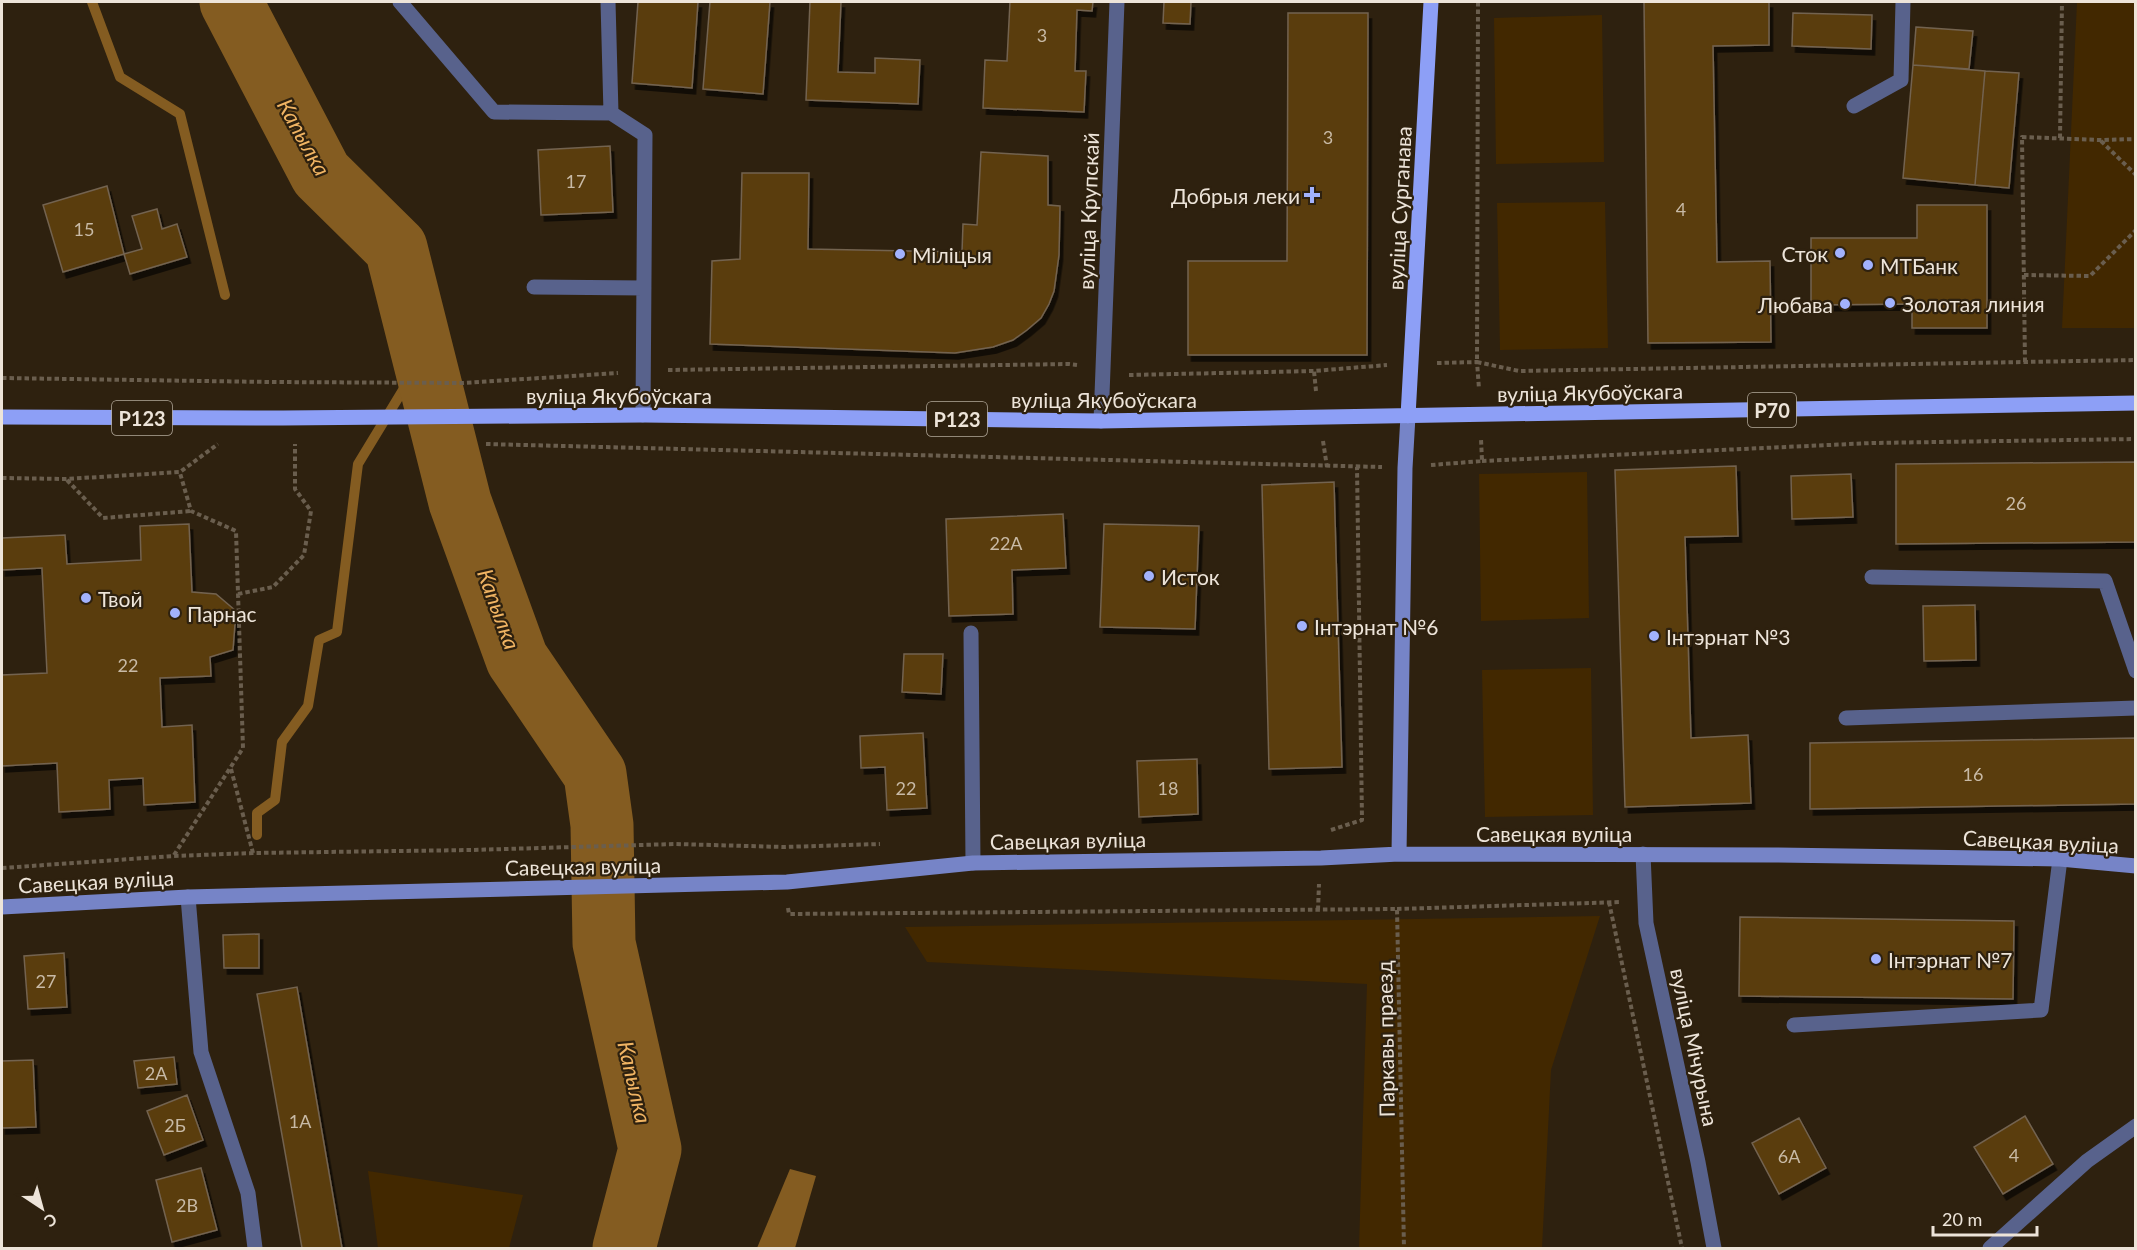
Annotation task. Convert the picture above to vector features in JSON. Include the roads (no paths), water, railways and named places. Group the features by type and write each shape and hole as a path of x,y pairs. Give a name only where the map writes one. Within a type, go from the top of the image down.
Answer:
{"main road":[{"name":"вуліца Сурганава","path":"1408,416 1431,2"},
{"name":"вуліца Якубоўскага","path":"2,417 283,418 643,415 1101,421 2136,403"},
{"path":"1399,854 1405,468 1408,416"},
{"name":"Савецкая вуліца","path":"2,907 188,897 787,882 973,862 1321,858 1399,854 1643,854 2060,860 2136,866"}],"street":[{"path":"400,2 494,112 611,113 645,135 643,415"},
{"path":"608,2 611,113"},
{"name":"вуліца Крупскай","path":"1101,421 1117,2"},
{"path":"1854,106 1901,80 1903,2"},
{"path":"534,286 644,288"},
{"path":"1872,577 2105,581 2136,672"},
{"path":"971,633 973,862"},
{"path":"1846,718 2136,708"},
{"name":"вуліца Мічурына","path":"1643,854 1646,923 1698,1162 1714,1248"},
{"path":"1794,1025 2042,1010 2060,860"},
{"path":"188,897 201,1052 248,1194 255,1248"},
{"path":"1990,1248 2087,1161 2136,1126"}],"waterway":[{"path":"92,2 120,77 180,114 225,295"},
{"name":"Капылка","path":"231,2 321,174 396,248 460,502 517,659 595,774 602,825 604,943 650,1149 624,1248"},
{"path":"257,835 257,813 275,800 282,742 308,706 319,640 337,632 358,464 423,357"}],"place":[{"name":"Добрыя леки","path":"1312,195"},
{"name":"Сток","path":"1840,253"},
{"name":"Міліцыя","path":"900,254"},
{"name":"МТБанк","path":"1868,265"},
{"name":"Золотая линия","path":"1890,303"},
{"name":"Любава","path":"1845,304"},
{"name":"Исток","path":"1149,576"},
{"name":"Твой","path":"86,598"},
{"name":"Парнас","path":"175,613"},
{"name":"Інтэрнат №6","path":"1302,626"},
{"name":"Інтэрнат №3","path":"1654,636"},
{"name":"Інтэрнат №7","path":"1876,959"}]}
